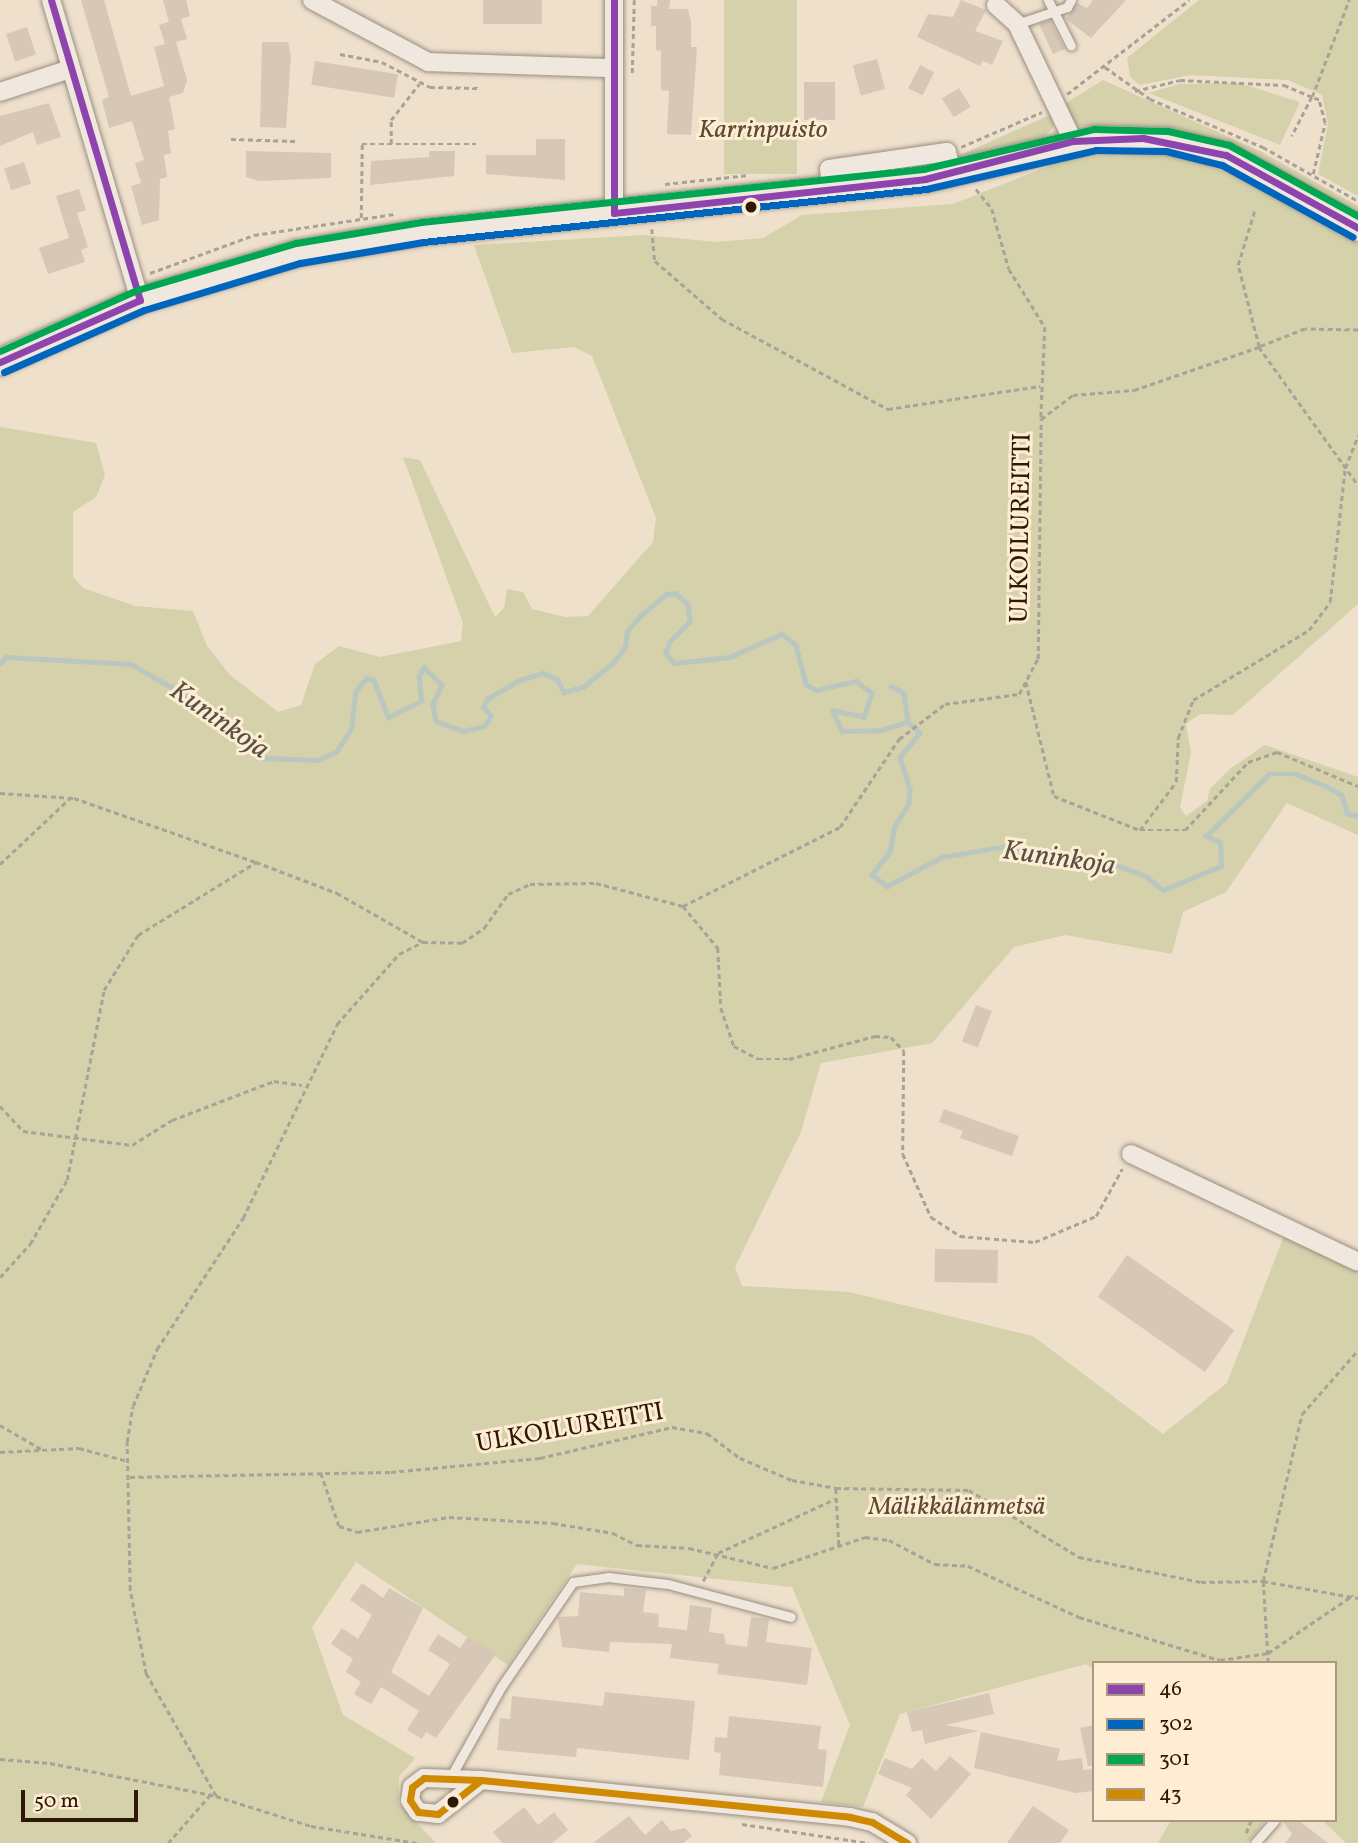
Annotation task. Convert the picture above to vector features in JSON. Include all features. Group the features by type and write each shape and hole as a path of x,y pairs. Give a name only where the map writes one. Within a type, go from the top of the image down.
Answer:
{"main road":[{"path":"0,362 140,300 298,253 422,232 831,190 957,170 1073,141 1143,138 1226,155 1358,228"}],"street":[{"path":"51,0 140,300"},
{"path":"312,0 428,62 613,68"},
{"path":"614,0 614,213"},
{"path":"996,5 1017,24 1073,141"},
{"path":"0,92 70,69"},
{"path":"1130,1154 1358,1262"},
{"path":"481,1780 438,1814 424,1815 413,1806 410,1794 416,1781 450,1778 481,1780 850,1817 872,1822 907,1843"}],"lane":[{"path":"1048,0 1072,46"},
{"path":"1017,24 1054,11 1071,0"},
{"path":"450,1778 501,1687 573,1582 608,1577 697,1591 791,1617"},
{"path":"1255,1843 1273,1822"}],"path":[{"path":"1064,96 1189,0"},
{"path":"1292,136 1312,97 1349,0"},
{"path":"340,54 382,62 419,84 478,88"},
{"path":"1136,91 1180,80 1238,79 1284,85 1319,100 1325,123 1313,175"},
{"path":"391,144 391,120 419,84"},
{"path":"1041,419 1040,386 1045,327 1009,269 992,209 957,170 1006,132 1049,108"},
{"path":"231,139 296,141"},
{"path":"361,218 362,144 476,144"},
{"path":"1255,209 1238,265 1259,347 1358,485"},
{"path":"652,225 655,261 722,320 888,408 1040,386"},
{"name":"ULKOILUREITTI","path":"1026,682 1038,659 1041,419 1073,395 1134,390 1305,329 1358,330"},
{"path":"1140,830 1176,782 1178,738 1193,700 1309,630 1330,602 1345,468 1358,436"},
{"path":"683,906 839,827 899,739 945,704 1019,694 1026,682"},
{"path":"1026,682 1054,796 1140,830 1185,830 1248,762 1277,752 1358,786"},
{"path":"0,793 70,798 256,862 337,892 423,942"},
{"path":"0,864 70,798"},
{"path":"0,1277 30,1244 67,1180 104,990 138,935 256,862"},
{"path":"216,1796 146,1674 130,1590 129,1461 133,1406 157,1349 243,1218 303,1086 337,1024 399,954 423,942 462,943 484,928 508,894 530,884 596,883 683,906 718,948 721,1008 734,1046 758,1059 789,1059 875,1036 891,1037 904,1051 903,1154 931,1217 960,1236 1035,1242 1096,1216 1130,1154"},
{"path":"0,1106 23,1131 74,1140 132,1145 172,1120 275,1081 303,1086"},
{"path":"1268,1661 1262,1581 1302,1415 1358,1350"},
{"path":"0,1425 43,1450"},
{"name":"ULKOILUREITTI","path":"130,1478 391,1472 541,1458 673,1427 707,1433 740,1458 792,1480 836,1488 970,1490 1079,1557 1201,1582 1262,1581 1358,1598"},
{"path":"0,1452 79,1448 129,1461"},
{"path":"321,1473 338,1526 357,1532 449,1517 553,1523 613,1533 636,1545 718,1553 773,1568 865,1537 889,1540 934,1564 968,1566 1079,1617 1220,1660 1269,1653 1353,1595"},
{"path":"836,1488 839,1545"},
{"path":"697,1591 718,1553 835,1499"},
{"path":"0,1759 50,1763 216,1796 311,1826 417,1843"},
{"path":"168,1843 210,1795"},
{"path":"1245,1843 1250,1822"}],"green space":[{"name":"Karrinpuisto","path":"724,0 797,0 797,174 724,174"},
{"path":"1199,0 1358,0 1358,196 1318,174 1328,124 1322,95 1288,80 1191,75 1139,85 1130,76 1127,58"},
{"path":"1103,80 1262,152 1358,206 1358,215 1231,145 1135,126 1077,126 1063,105"},
{"path":"1239,83 1300,102 1280,145 1149,93 1179,84"},
{"path":"1052,114 1054,126 1044,137 956,157"},
{"name":"Mälikkälänmetsä","path":"1140,149 1207,164 1268,191 1358,244 1358,604 1233,715 1200,714 1186,724 1191,752 1180,808 1186,816 1207,801 1210,789 1231,768 1265,745 1358,777 1358,835 1287,803 1226,892 1183,912 1172,954 1065,935 1014,947 932,1043 821,1063 801,1132 735,1267 742,1286 849,1292 1033,1336 1163,1434 1227,1383 1284,1236 1358,1270 1358,1843 1346,1843 1324,1822 1337,1822 1337,1661 1092,1661 1092,1668 1086,1664 900,1714 863,1807 821,1802 850,1725 792,1587 577,1564 508,1665 356,1562 312,1627 343,1715 415,1758 399,1777 398,1803 436,1843 0,1843 0,427 96,443 105,475 96,497 73,512 73,577 83,588 135,606 193,611 207,646 230,675 278,712 301,705 315,664 339,646 380,657 461,641 463,623 403,457 420,460 495,617 504,608 507,589 523,592 532,609 565,617 588,616 653,542 656,518 592,356 574,347 512,353 474,245 644,235 717,242 763,238 802,215 953,204 1089,150"},
{"path":"1170,1822 1264,1822 1247,1843 1158,1843"}],"building":[{"path":"81,0 104,0 131,96 164,86 154,47 165,44 159,25 169,22 163,0 186,0 190,16 181,19 187,39 176,42 187,80 183,93 169,97 175,129 168,131 171,153 164,155 167,177 160,179 159,220 142,225 131,186 141,183 135,163 144,160 132,121 109,128 102,100 109,97"},
{"path":"483,0 542,0 542,24 483,24"},
{"path":"657,0 670,0 669,9 688,9 691,47 697,47 691,135 667,134 669,91 661,90 661,51 656,50 656,26 651,26 651,6 657,6"},
{"path":"961,0 986,10 975,31 1003,41 992,65 983,61 980,66 917,37 928,14 953,17"},
{"path":"1093,0 1126,0 1091,38 1066,19 1077,3 1087,8"},
{"path":"1050,20 1065,49 1053,54 1039,24"},
{"path":"27,27 36,55 15,61 6,34"},
{"path":"262,42 288,42 291,56 286,128 260,127"},
{"path":"877,59 885,89 861,95 853,65"},
{"path":"315,61 398,74 394,98 311,85"},
{"path":"920,65 934,72 922,95 908,88"},
{"path":"804,82 835,82 835,120 804,120"},
{"path":"959,88 971,107 954,117 942,99"},
{"path":"49,103 61,137 37,145 33,132 0,146 0,116"},
{"path":"536,139 565,139 565,180 486,174 486,155 536,155"},
{"path":"246,151 331,153 331,178 259,181 246,177"},
{"path":"429,151 455,151 454,176 370,185 371,161 429,157"},
{"path":"24,162 31,184 11,190 4,168"},
{"path":"79,189 86,210 77,213 88,247 81,250 85,262 48,274 39,248 69,238 56,196"},
{"path":"976,1005 992,1011 978,1048 962,1041"},
{"path":"944,1109 1019,1136 1012,1156 960,1138 963,1131 939,1122"},
{"path":"935,1249 998,1250 997,1283 934,1282"},
{"path":"1127,1255 1234,1330 1205,1372 1098,1297"},
{"path":"362,1583 383,1598 389,1588 423,1608 391,1672 429,1696 450,1664 428,1650 438,1634 460,1648 468,1636 496,1654 436,1738 426,1732 422,1739 407,1730 419,1711 381,1687 371,1704 354,1694 361,1682 346,1672 353,1659 331,1644 342,1628 358,1639 372,1615 350,1600"},
{"path":"624,1588 646,1590 643,1612 659,1614 658,1627 687,1630 690,1605 712,1608 709,1632 724,1634 726,1644 747,1647 751,1617 769,1619 766,1642 812,1648 807,1685 717,1674 719,1664 670,1658 672,1644 610,1642 609,1652 562,1647 558,1617 578,1616 580,1592 624,1596"},
{"path":"605,1692 695,1701 689,1760 577,1748 576,1757 497,1750 500,1718 510,1719 512,1696 603,1706"},
{"path":"989,1693 994,1714 946,1725 978,1731 925,1744 922,1730 912,1732 907,1712"},
{"path":"729,1716 821,1726 818,1749 827,1750 823,1787 719,1775 721,1753 714,1752 715,1737 727,1738"},
{"path":"1092,1725 1092,1766 1088,1766 1080,1728"},
{"path":"981,1732 1060,1749 1057,1761 1082,1758 1083,1770 1092,1769 1092,1791 1076,1793 974,1768"},
{"path":"950,1756 971,1774 931,1819 906,1795 912,1788 878,1774 885,1758 912,1769 922,1758 936,1771"},
{"path":"1033,1806 1069,1830 1060,1843 1007,1843"},
{"path":"524,1807 538,1825 554,1812 568,1830 552,1843 502,1843 493,1832"},
{"path":"629,1816 645,1835 662,1820 671,1831 685,1828 692,1836 683,1843 593,1843"},
{"path":"1283,1822 1301,1822 1328,1843 1285,1843 1292,1834"}],"waterway":[{"name":"Kuninkoja","path":"0,664 6,657 131,664 220,715 264,758 317,760 336,752 351,729 356,691 366,678 374,680 388,717 421,701 419,676 424,667 442,685 433,704 436,721 463,731 484,726 491,716 483,707 487,699 520,680 543,673 557,679 564,692 583,687 614,662 625,647 627,631 640,616 666,594 676,593 688,605 690,622 670,642 666,653 674,663 730,657 782,634 796,645 806,684 816,690 856,681 872,693 864,717 833,711 842,731 881,730 908,722 920,733 900,758 910,788 909,804 895,826 890,852 872,875 887,886 942,857 1007,846 1106,861 1146,876 1163,890 1221,866 1220,843 1206,836 1269,774 1296,774 1328,787 1342,795 1347,813 1358,816"},
{"path":"891,686 904,693 908,722"}],"transit line":[{"name":"46","path":"51,0 140,300"},
{"name":"46","path":"614,0 614,213"},
{"name":"301","path":"0,351 137,290 296,243 421,222 923,169 1094,129 1168,131 1229,145 1358,216"},
{"name":"46","path":"614,213 925,179 1073,141 1143,138 1226,155 1358,228"},
{"name":"302","path":"4,372 144,310 300,263 423,242 926,189 1096,150 1166,151 1222,165 1353,237"},
{"name":"46","path":"0,362 140,300"},
{"name":"43","path":"424,1778 481,1780 438,1814 418,1812 410,1800 412,1787 424,1778"},
{"name":"43","path":"481,1780 850,1817 872,1822 907,1843"}]}
